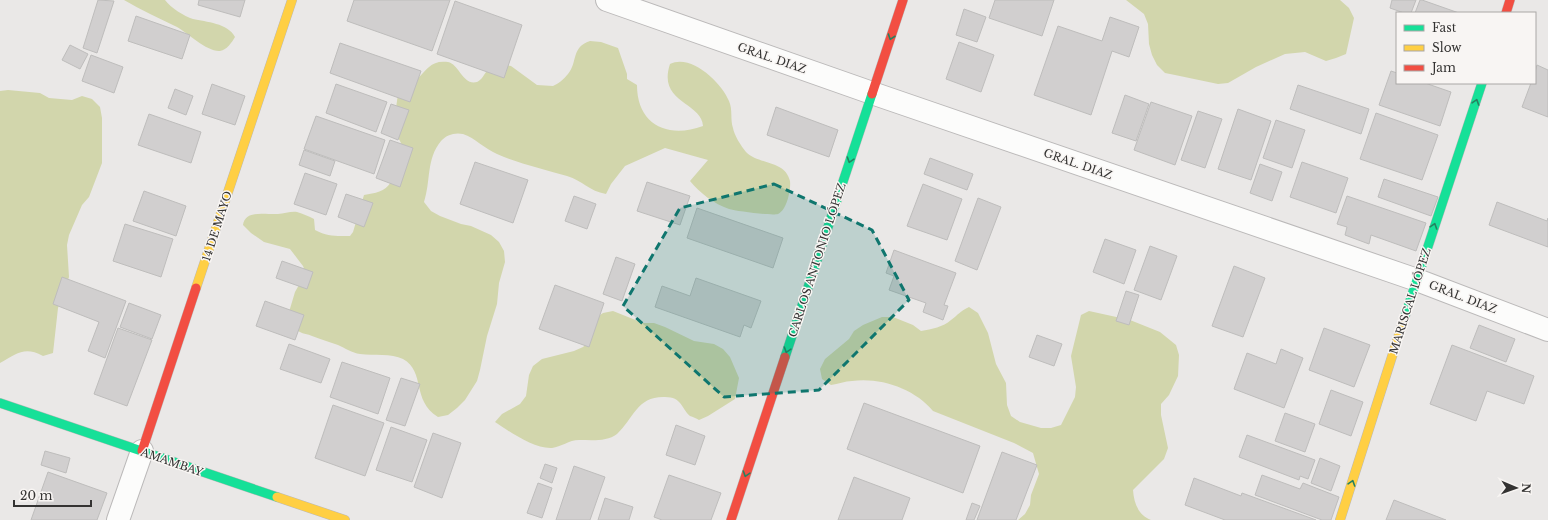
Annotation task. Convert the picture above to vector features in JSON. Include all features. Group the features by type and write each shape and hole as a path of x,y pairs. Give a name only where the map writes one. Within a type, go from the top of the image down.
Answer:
{"main road":[{"name":"14 DE MAYO","path":"142,451 292,0"},
{"name":"CARLOS ANTONIO LÓPEZ","path":"731,520 904,0"},
{"path":"1506,12 1510,0"},
{"name":"MARISCAL LÓPEZ","path":"1340,520 1416,280 1482,84"},
{"name":"AMAMBAY","path":"0,402 345,520"}],"street":[{"name":"GRAL. DIAZ","path":"607,0 872,93 1416,280 1548,330"},
{"path":"118,520 142,451"}],"highlighted area":[{"path":"774,184 872,230 909,300 819,390 724,397 623,306 680,208"}],"green space":[{"path":"124,0 165,0 174,9 186,16 222,26 232,32 235,37 225,49 215,51 209,49 177,27"},
{"path":"1126,0 1340,0 1349,8 1354,18 1346,54 1326,61 1305,52 1285,54 1256,67 1228,83 1218,84 1165,73 1157,65 1152,55 1149,44 1148,24 1144,14"},
{"path":"590,41 601,42 618,48 627,74 627,79 637,85 638,99 642,110 649,119 657,125 667,129 678,131 690,130 703,126 701,118 696,112 681,101 670,87 668,77 670,64 678,62 687,63 696,66 713,78 729,101 734,131 744,150 751,156 783,169 787,174 790,181 790,189 786,204 781,212 778,214 754,213 729,209 718,204 698,190 690,181 708,160 665,148 625,166 611,184 606,194 595,191 567,176 506,158 463,134 451,134 441,141 433,155 424,202 431,211 440,216 471,226 491,235 499,242 504,251 505,262 499,283 497,304 487,336 477,381 465,400 448,415 438,417 424,403 414,371 403,359 393,356 354,353 338,345 301,333 288,323 289,312 295,292 304,276 305,271 290,249 264,242 251,233 243,225 248,217 257,214 297,212 314,219 315,230 332,236 350,236 353,232 364,195 383,190 391,182 402,148 391,124 395,115 398,94 417,79 430,66 438,62 448,62 452,64 468,81 477,82 487,71 501,64 511,66 537,85 553,86 568,74 573,65 577,51 580,47"},
{"path":"8,90 40,93 49,98 72,100 82,96 92,99 100,107 102,118 102,163 89,197 82,205 69,235 67,245 69,277 58,308 53,353 43,356 26,351 16,354 0,363 0,91"},
{"path":"969,307 978,313 988,333 996,364 1006,383 1007,405 1011,416 1020,422 1041,428 1051,428 1061,425 1075,397 1076,387 1071,356 1081,315 1089,311 1130,320 1160,332 1176,345 1179,355 1178,376 1169,395 1161,404 1161,415 1168,448 1164,459 1133,490 1134,499 1140,512 1151,520 1018,520 1025,514 1030,505 1031,495 1039,474 1033,453 1014,443 933,411 917,396 897,386 863,380 847,381 831,385 822,379 820,369 825,359 849,339 854,331 863,325 882,317 893,317 913,325 921,331 941,326"},
{"path":"613,311 643,323 654,323 694,341 714,344 723,349 730,357 739,378 735,399 699,420 690,416 678,401 671,397 648,400 637,409 623,428 613,437 599,440 575,440 552,448 545,448 530,443 495,422 502,414 520,404 526,396 529,375 533,366 542,359 574,351 583,347 591,340 594,319 603,313"}],"building":[{"path":"98,0 114,1 97,53 83,48"},
{"path":"199,0 245,0 240,17 198,5"},
{"path":"354,0 450,0 432,51 347,21"},
{"path":"995,0 1054,0 1042,36 989,18"},
{"path":"1392,0 1416,0 1411,12 1401,12 1390,8"},
{"path":"1420,0 1422,0 1456,12 1415,12"},
{"path":"455,1 522,25 504,78 437,54"},
{"path":"964,9 986,17 977,42 956,35"},
{"path":"136,16 190,35 182,59 128,41"},
{"path":"1110,17 1139,27 1129,57 1112,51 1091,115 1034,95 1058,26 1102,41"},
{"path":"959,42 994,55 981,92 946,79"},
{"path":"340,43 421,71 410,102 330,73"},
{"path":"70,45 88,54 80,69 62,60"},
{"path":"91,55 123,67 114,93 82,81"},
{"path":"1537,65 1548,70 1548,117 1522,107 1531,84 1536,84"},
{"path":"1391,71 1396,73 1396,84 1428,84 1451,92 1440,126 1379,105"},
{"path":"212,84 245,96 235,125 202,114"},
{"path":"336,84 387,102 376,132 326,113"},
{"path":"1298,85 1369,109 1361,134 1290,109"},
{"path":"175,89 193,96 186,115 168,108"},
{"path":"1125,95 1149,104 1136,141 1112,133"},
{"path":"1151,102 1192,116 1175,165 1134,150"},
{"path":"391,104 409,110 398,140 381,133"},
{"path":"776,107 838,130 829,157 767,135"},
{"path":"1238,109 1271,121 1251,180 1218,169"},
{"path":"1198,111 1222,119 1205,168 1181,160"},
{"path":"1376,113 1438,135 1422,180 1360,159"},
{"path":"149,114 201,132 191,163 138,145"},
{"path":"316,116 385,140 374,174 304,149"},
{"path":"1276,120 1305,130 1292,168 1263,158"},
{"path":"390,140 413,148 400,187 376,178"},
{"path":"304,150 335,161 330,176 299,165"},
{"path":"930,158 973,174 967,190 924,174"},
{"path":"475,162 528,180 513,223 460,204"},
{"path":"1302,162 1348,178 1336,213 1290,197"},
{"path":"1260,164 1282,172 1272,201 1250,193"},
{"path":"305,173 337,184 326,215 294,204"},
{"path":"1384,179 1438,197 1431,216 1378,197"},
{"path":"647,182 690,196 680,225 637,211"},
{"path":"923,184 962,199 947,240 907,226"},
{"path":"144,191 186,206 176,236 133,221"},
{"path":"346,194 373,203 364,227 338,217"},
{"path":"574,196 596,204 587,229 565,221"},
{"path":"1347,196 1426,223 1416,251 1371,235 1369,244 1345,235 1347,227 1337,224"},
{"path":"978,198 1001,207 977,270 955,261"},
{"path":"1497,202 1547,221 1548,218 1548,247 1489,225"},
{"path":"697,208 783,238 773,268 687,238"},
{"path":"125,224 173,239 161,277 113,261"},
{"path":"1105,239 1136,250 1124,284 1093,272"},
{"path":"1150,246 1177,256 1161,300 1134,290"},
{"path":"894,250 956,273 944,305 948,306 943,320 923,312 926,303 889,290 894,276 886,273"},
{"path":"616,257 635,264 622,301 603,294"},
{"path":"282,261 313,272 307,289 276,278"},
{"path":"1234,266 1265,278 1243,337 1212,326"},
{"path":"62,277 126,301 105,358 88,351 99,322 53,304"},
{"path":"696,278 761,301 751,328 744,325 740,337 655,307 662,286 690,296"},
{"path":"555,285 604,303 589,347 539,329"},
{"path":"1126,291 1139,295 1129,325 1116,321"},
{"path":"265,301 304,315 295,340 256,326"},
{"path":"129,303 161,315 152,339 120,327"},
{"path":"1479,325 1515,339 1506,362 1470,348"},
{"path":"118,328 152,340 127,406 94,394"},
{"path":"1324,328 1370,345 1354,387 1309,370"},
{"path":"1037,335 1062,344 1054,366 1029,357"},
{"path":"289,344 330,359 321,383 280,369"},
{"path":"1452,345 1534,376 1524,404 1487,391 1476,421 1430,404"},
{"path":"1281,349 1303,358 1284,408 1234,389 1247,353 1276,364"},
{"path":"342,362 390,378 378,414 330,397"},
{"path":"401,378 420,384 405,426 386,420"},
{"path":"1331,390 1363,402 1351,436 1319,424"},
{"path":"864,403 980,446 963,493 847,449"},
{"path":"333,405 384,423 365,476 315,458"},
{"path":"1285,413 1315,424 1305,452 1275,441"},
{"path":"676,425 705,436 695,465 666,455"},
{"path":"391,427 427,440 412,482 376,470"},
{"path":"433,433 461,443 442,498 414,487"},
{"path":"1247,435 1315,460 1308,479 1300,476 1299,480 1239,457"},
{"path":"45,451 70,458 66,473 41,465"},
{"path":"1002,452 1037,465 1016,520 977,520"},
{"path":"1320,458 1340,466 1331,491 1311,483"},
{"path":"545,464 557,468 552,483 540,478"},
{"path":"574,466 605,477 590,520 556,520"},
{"path":"48,472 107,493 97,520 31,520"},
{"path":"669,475 721,493 711,520 662,520 654,517"},
{"path":"1262,475 1300,489 1303,483 1339,497 1331,520 1322,520 1255,495"},
{"path":"854,477 910,498 902,520 838,520"},
{"path":"1194,478 1241,496 1242,493 1316,520 1225,520 1185,505"},
{"path":"538,483 552,488 542,518 527,513"},
{"path":"605,498 633,507 629,520 598,520"},
{"path":"1394,500 1446,520 1386,520"},
{"path":"972,503 980,506 974,520 966,520"}],"traffic: fast":[{"path":"1403,322 1482,84"},
{"path":"785,357 872,94"},
{"path":"0,403 277,497"}],"traffic: slow":[{"path":"196,288 292,0"},
{"path":"1340,520 1403,322"},
{"path":"277,497 345,520"}],"traffic: jam":[{"path":"872,94 903,0"},
{"path":"1506,12 1510,0"},
{"path":"142,451 196,288"},
{"path":"731,520 785,357"}]}
